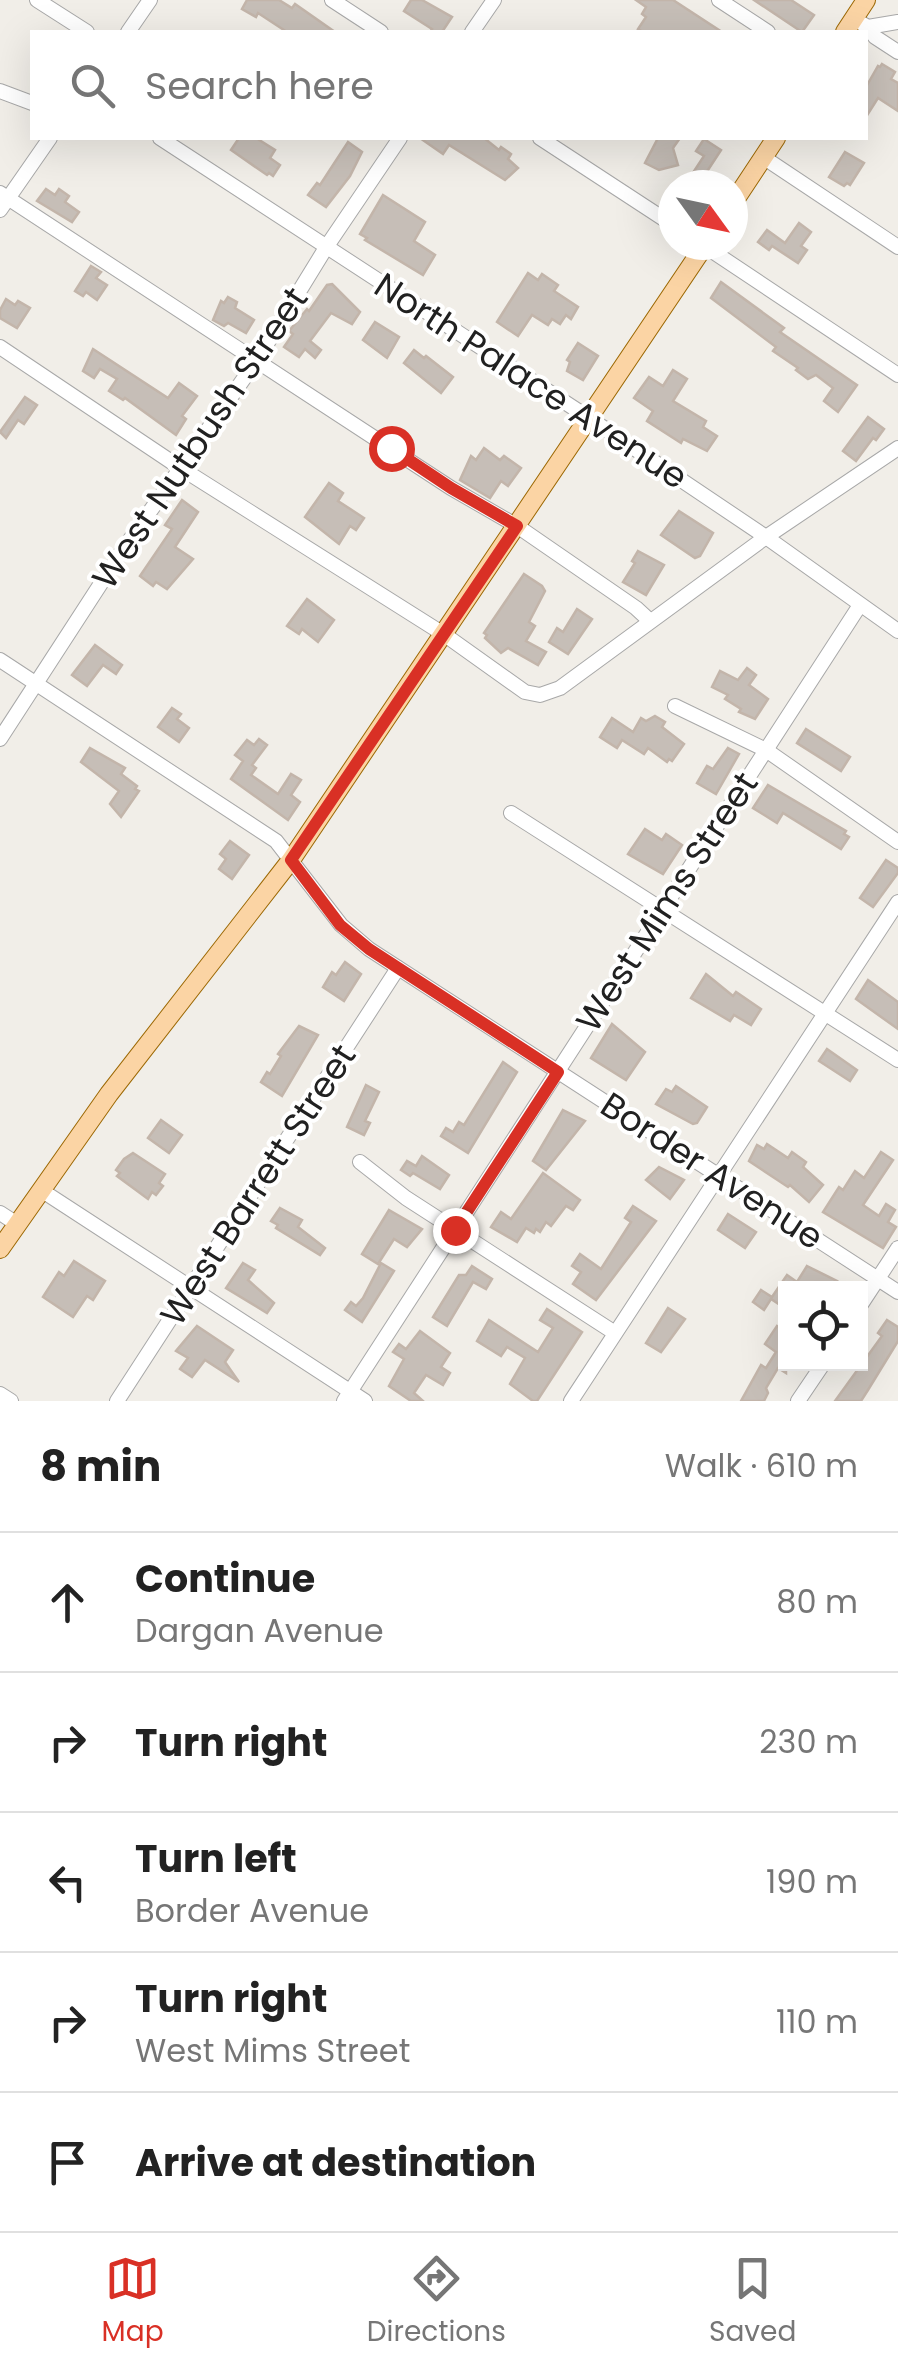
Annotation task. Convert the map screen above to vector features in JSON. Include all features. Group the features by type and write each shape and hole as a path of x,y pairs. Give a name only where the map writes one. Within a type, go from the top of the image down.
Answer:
{"main road":[{"path":"856,26 866,0"},
{"path":"748,181 775,140"},
{"path":"0,1249 109,1094 291,860 694,260"}],"street":[{"path":"37,0 84,30"},
{"path":"129,30 150,0"},
{"path":"332,0 378,30"},
{"path":"473,30 494,0"},
{"path":"719,0 765,30"},
{"path":"856,26 898,22"},
{"path":"868,33 898,52"},
{"path":"0,90 30,102"},
{"path":"49,140 3,201 257,360 451,488 517,526 649,620"},
{"name":"North Palace Avenue","path":"163,140 589,418 898,631"},
{"name":"West Nutbush Street","path":"0,739 179,467 257,360 399,140"},
{"path":"543,140 658,216"},
{"path":"764,157 898,247"},
{"path":"726,260 898,375"},
{"path":"0,347 525,692 540,695 560,688 649,620 898,448"},
{"name":"West Mims Street","path":"347,1396 860,605"},
{"name":"Border Avenue","path":"0,660 276,841 340,925 398,968 898,1292"},
{"path":"675,706 766,750 898,842"},
{"path":"511,813 898,1060"},
{"path":"571,1401 898,902"},
{"name":"West Barrett Street","path":"117,1401 398,968"},
{"path":"360,1162 455,1230 615,1333"},
{"path":"40,1190 347,1396 365,1401"},
{"path":"0,1213 17,1224"},
{"path":"868,1294 898,1248"},
{"path":"798,1401 817,1371"},
{"path":"0,1394 11,1401"}],"building":[{"path":"247,0 279,0 292,8 295,4 332,30 284,30 258,13 256,17 242,9"},
{"path":"411,0 422,0 452,17 443,30 431,30 404,11"},
{"path":"636,0 673,0 719,30 640,30 646,7"},
{"path":"754,0 791,0 814,15 803,30"},
{"path":"882,64 895,72 891,79 898,83 898,111 878,98 868,114 868,84"},
{"path":"238,140 259,140 275,150 270,158 280,165 273,176 267,175 231,150"},
{"path":"423,140 486,140 511,154 508,159 518,168 505,180 449,145 443,154"},
{"path":"657,140 679,140 673,148 678,165 659,170 645,163"},
{"path":"703,140 721,150 708,170 695,170 704,156 696,151"},
{"path":"348,142 362,152 350,176 326,207 308,195 317,183 320,185"},
{"path":"845,152 864,163 850,185 844,186 829,177"},
{"path":"46,189 55,195 59,189 69,196 65,202 79,212 72,222 37,201"},
{"path":"383,195 425,222 414,241 435,255 423,275 360,234"},
{"path":"799,223 811,232 801,246 807,250 798,263 758,242 767,230 785,243"},
{"path":"91,266 101,272 96,278 107,285 97,300 86,292 83,296 75,291"},
{"path":"528,273 538,280 542,274 558,285 554,291 578,307 571,319 566,315 560,324 552,319 548,325 532,315 518,336 497,322"},
{"path":"721,282 784,328 780,332 857,385 838,412 824,401 833,388 816,375 808,379 773,351 776,347 711,298"},
{"path":"332,284 360,312 352,324 331,313 310,341 321,350 315,358 305,349 299,357 284,347 293,334 289,331 327,285"},
{"path":"228,297 237,302 235,308 254,320 246,333 213,320 221,301 224,303"},
{"path":"6,299 30,308 17,328 0,318"},
{"path":"375,322 399,337 387,358 363,340"},
{"path":"578,343 598,356 583,380 567,371 567,360"},
{"path":"93,349 168,398 179,383 197,396 182,416 186,419 176,435 109,391 117,379 100,369 94,378 83,371"},
{"path":"414,350 453,377 441,393 404,363"},
{"path":"673,370 687,379 673,401 706,421 703,427 717,436 707,451 683,439 681,443 647,421 653,411 634,398 649,377 663,386"},
{"path":"25,397 37,405 24,424 18,420 6,438 0,432"},
{"path":"868,417 884,429 856,461 843,451"},
{"path":"484,448 521,468 508,486 501,481 490,498 460,480 471,456 476,460"},
{"path":"329,483 343,493 338,501 364,518 356,530 350,526 339,544 305,517"},
{"path":"182,500 198,512 175,547 193,559 167,589 156,582 153,586 140,576 172,529 165,525"},
{"path":"679,511 713,533 700,556 695,558 661,535"},
{"path":"638,551 664,565 646,595 623,582"},
{"path":"524,574 545,591 529,622 535,626 526,641 546,652 538,665 508,648 501,653 484,633"},
{"path":"307,599 334,620 318,642 302,629 299,634 287,626"},
{"path":"577,609 592,619 568,654 549,642 557,628 563,632"},
{"path":"95,645 122,665 116,674 103,665 87,686 72,675"},
{"path":"747,668 756,675 749,685 768,699 755,719 739,712 741,709 725,699 728,695 712,687 720,671 738,680"},
{"path":"172,708 181,714 177,719 189,728 179,742 158,727"},
{"path":"655,716 665,722 662,727 684,744 672,761 667,762 648,748 644,754 622,740 617,748 600,737 612,718 633,732 641,718 646,721"},
{"path":"806,729 850,757 841,771 797,743"},
{"path":"259,739 267,745 252,765 256,768 251,775 278,794 291,774 301,780 291,795 300,802 288,820 231,779 243,761 235,755 247,740 254,745"},
{"path":"90,748 125,768 121,774 137,786 139,791 121,817 110,804 119,791 81,762"},
{"path":"728,748 739,754 716,794 697,783 707,766 713,769"},
{"path":"768,785 846,831 844,834 849,837 841,849 783,813 777,823 753,808"},
{"path":"645,829 662,840 666,834 682,845 663,874 628,854"},
{"path":"230,841 249,855 232,879 219,869 226,859 220,854"},
{"path":"886,860 898,868 898,873 873,907 860,898"},
{"path":"345,962 361,974 344,1001 323,987 332,972 336,975"},
{"path":"706,974 733,996 736,992 761,1009 751,1025 734,1015 730,1021 691,998"},
{"path":"868,980 898,1002 898,1029 856,999"},
{"path":"612,1024 645,1052 626,1080 591,1058"},
{"path":"299,1026 318,1035 282,1096 261,1082"},
{"path":"827,1049 857,1070 850,1081 819,1061"},
{"path":"503,1062 517,1072 468,1153 441,1136 446,1128 453,1132 459,1122 464,1125"},
{"path":"366,1085 379,1092 365,1121 370,1123 364,1135 347,1127"},
{"path":"676,1086 707,1107 697,1123 656,1104 666,1089 672,1092"},
{"path":"563,1110 585,1121 546,1170 533,1161"},
{"path":"161,1120 182,1135 169,1153 148,1138"},
{"path":"767,1144 788,1158 792,1152 806,1162 803,1167 823,1185 809,1202 790,1185 749,1161 757,1145 764,1149"},
{"path":"881,1152 893,1160 863,1205 879,1216 886,1204 895,1210 888,1222 896,1227 883,1248 823,1212 839,1187 843,1190 855,1171 864,1178"},
{"path":"133,1153 165,1174 159,1183 163,1186 148,1199 117,1176 120,1173 116,1170"},
{"path":"422,1156 449,1175 440,1189 401,1170 407,1161 416,1166"},
{"path":"659,1167 684,1180 670,1199 646,1180"},
{"path":"543,1173 580,1200 573,1210 566,1206 551,1226 546,1222 540,1232 526,1228 517,1242 491,1227 501,1212 511,1219"},
{"path":"633,1206 656,1221 596,1300 573,1284 581,1272 572,1266 580,1254 601,1269 631,1222 625,1218"},
{"path":"280,1208 302,1220 298,1227 325,1248 320,1255 276,1228 278,1225 271,1221"},
{"path":"389,1210 422,1229 407,1247 394,1239 378,1264 362,1254"},
{"path":"728,1214 756,1232 745,1248 718,1230"},
{"path":"74,1261 105,1281 93,1300 87,1296 73,1317 43,1297 59,1272 64,1276"},
{"path":"243,1263 255,1270 248,1280 274,1303 267,1313 226,1288"},
{"path":"381,1263 394,1271 362,1322 345,1310 351,1302 356,1306 363,1298"},
{"path":"472,1266 492,1279 486,1289 473,1282 447,1326 433,1317 459,1275 466,1275"},
{"path":"807,1266 837,1281 798,1281"},
{"path":"778,1288 778,1304 771,1299 764,1310 753,1302 761,1290 772,1297"},
{"path":"668,1308 685,1319 661,1352 646,1343"},
{"path":"547,1309 582,1332 537,1401 533,1401 510,1384 525,1358 507,1347 501,1356 477,1341 489,1320 538,1352 553,1328 540,1320"},
{"path":"887,1320 898,1327 898,1341 861,1401 835,1401 857,1371 868,1371 868,1355 882,1336 878,1333"},
{"path":"197,1326 233,1350 225,1362 239,1382 205,1360 192,1377 180,1369 188,1358 176,1351"},
{"path":"778,1327 778,1368 766,1388 768,1393 764,1401 741,1401 761,1365 766,1368 776,1352 765,1344"},
{"path":"420,1331 450,1353 441,1367 450,1373 443,1385 426,1375 414,1393 423,1401 411,1401 389,1386 404,1359 393,1352 399,1344 406,1349"}],"route":[{"path":"391,448 517,526 291,860 340,925 369,949 558,1072 455,1230"}]}
